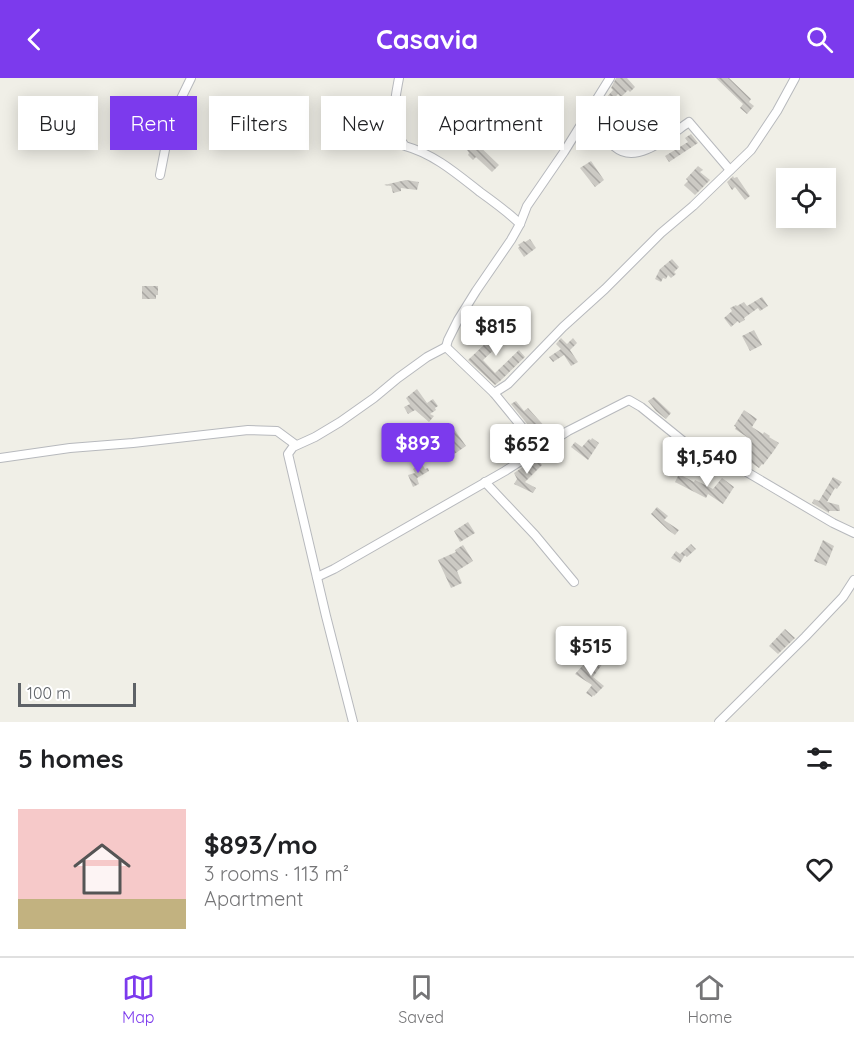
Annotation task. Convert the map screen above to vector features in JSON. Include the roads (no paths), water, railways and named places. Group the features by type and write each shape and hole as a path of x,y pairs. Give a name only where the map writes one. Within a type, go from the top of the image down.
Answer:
{"street":[{"path":"160,175 171,119 191,78"},
{"path":"399,78 394,120 402,144 440,162 520,224"},
{"path":"598,96 610,78"},
{"path":"494,393 508,384 563,327 605,290 661,233 693,206 751,150 777,111 795,78"},
{"path":"680,128 689,122 730,170"},
{"path":"539,448 494,393 447,347 447,340 476,291 511,240 527,206 576,131"},
{"path":"619,150 627,154 646,150"},
{"path":"353,722 289,461 290,450 331,428 358,410 415,365 447,347"},
{"path":"317,577 485,482 568,431 629,400 683,441 746,471 825,519 854,533"},
{"path":"0,458 70,448 248,430 276,431 282,433 296,445"},
{"path":"485,482 535,535 574,582"},
{"path":"719,722 805,638 843,597 854,580"}]}
